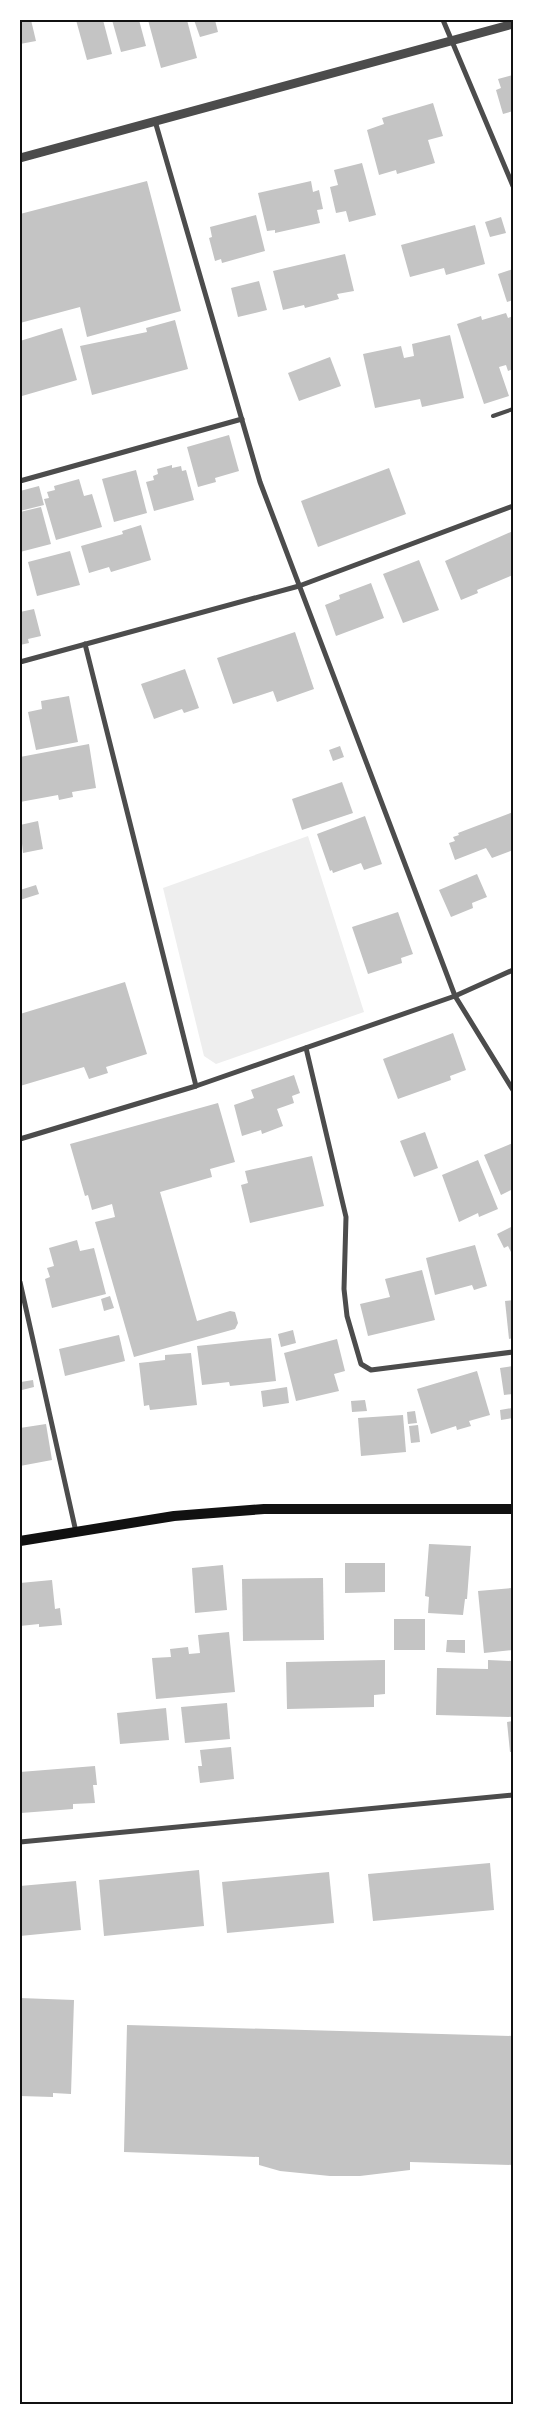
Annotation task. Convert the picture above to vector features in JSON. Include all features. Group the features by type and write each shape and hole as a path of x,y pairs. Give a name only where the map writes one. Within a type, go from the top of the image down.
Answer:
{"main road":[{"path":"20,1541 174,1516 264,1509 513,1510"}],"street":[{"path":"443,20 513,186"},
{"path":"20,158 513,24"},
{"path":"155,121 260,482 298,586 455,996 513,1090"},
{"path":"20,481 242,420"},
{"path":"20,662 298,586 513,506"},
{"path":"85,644 196,1086"},
{"path":"20,1139 196,1086 455,996 513,970"},
{"path":"306,1048 346,1217 344,1289 347,1316 361,1364 371,1370 513,1352"},
{"path":"20,1282 76,1532"},
{"path":"20,1842 513,1795"}],"lane":[{"path":"493,416 513,409"}],"shaded area":[{"path":"308,836 364,1012 216,1064 204,1056 163,888"}],"building":[{"path":"20,20 31,20 36,41 20,44"},
{"path":"76,20 103,20 112,54 87,60"},
{"path":"112,20 139,20 146,46 121,52"},
{"path":"148,20 187,20 197,58 161,68"},
{"path":"194,20 215,20 218,32 200,37"},
{"path":"513,75 513,111 503,114 496,90 501,88 498,79"},
{"path":"433,103 443,136 428,140 435,163 397,174 396,170 379,175 367,130 384,124 382,118"},
{"path":"362,163 376,215 349,222 346,211 336,213 330,187 338,185 334,170"},
{"path":"147,181 181,311 87,337 80,307 20,323 20,214"},
{"path":"311,181 313,192 319,190 323,209 317,210 320,223 275,233 275,230 267,231 258,193"},
{"path":"256,215 265,251 222,263 221,259 215,261 209,238 212,237 210,227"},
{"path":"501,217 506,233 490,237 485,222"},
{"path":"475,225 485,264 446,275 444,268 410,277 401,245"},
{"path":"345,254 354,291 337,294 339,299 305,308 304,305 283,310 273,271"},
{"path":"513,269 513,300 507,302 498,274"},
{"path":"259,281 267,310 238,317 231,288"},
{"path":"506,313 508,318 513,316 513,369 508,371 506,365 499,367 509,396 484,404 457,324 481,316 482,320"},
{"path":"175,320 188,369 92,395 80,346 147,332 146,328"},
{"path":"62,328 77,380 22,396 20,389 20,341"},
{"path":"450,335 464,398 422,407 420,399 375,408 363,354 401,346 404,358 414,356 412,344"},
{"path":"330,357 341,386 299,401 288,373"},
{"path":"229,435 239,471 215,478 216,482 198,487 187,447"},
{"path":"172,465 172,468 181,466 182,471 186,470 194,500 154,511 146,482 154,480 153,476 158,474 157,469"},
{"path":"389,468 406,514 318,547 301,501"},
{"path":"136,470 147,513 114,522 102,479"},
{"path":"79,479 84,496 92,494 102,527 56,540 44,499 49,498 47,492 55,490 54,486"},
{"path":"39,486 44,505 20,511 20,491"},
{"path":"41,507 51,544 20,552 20,512"},
{"path":"141,525 151,560 111,572 109,567 89,573 81,546 123,534 122,531"},
{"path":"513,531 513,575 477,590 478,593 461,600 445,561"},
{"path":"70,551 80,585 37,596 28,562"},
{"path":"419,560 439,610 403,623 383,574"},
{"path":"371,583 384,618 336,636 325,605 340,599 339,595"},
{"path":"34,609 41,636 28,639 29,643 20,645 20,612"},
{"path":"295,632 314,689 277,702 273,691 233,704 217,658"},
{"path":"185,669 199,708 184,713 182,709 154,719 141,684"},
{"path":"69,696 78,742 36,750 28,712 42,709 41,701"},
{"path":"89,744 96,788 72,792 73,797 59,800 58,795 20,802 20,757"},
{"path":"340,746 344,757 333,761 329,750"},
{"path":"342,782 353,813 302,830 292,799"},
{"path":"513,812 513,850 492,858 486,848 455,860 449,843 455,841 453,837 459,835 458,833"},
{"path":"365,816 382,864 364,870 361,863 333,873 332,870 330,871 317,834"},
{"path":"38,821 43,849 23,853 20,825"},
{"path":"477,874 487,897 472,903 473,908 451,917 439,890"},
{"path":"36,885 39,894 20,900 20,890"},
{"path":"398,912 413,954 401,958 402,963 368,974 352,927"},
{"path":"125,982 147,1054 106,1067 108,1073 89,1079 84,1067 20,1086 20,1014"},
{"path":"453,1033 466,1070 450,1076 451,1080 398,1099 383,1059"},
{"path":"294,1075 300,1093 292,1096 294,1103 277,1109 283,1126 262,1134 261,1130 242,1136 234,1105 254,1098 251,1090"},
{"path":"218,1103 235,1162 210,1169 212,1177 160,1192 197,1321 230,1311 235,1312 238,1323 235,1329 134,1357 95,1222 115,1217 112,1204 92,1210 88,1195 85,1196 70,1144"},
{"path":"425,1132 438,1168 414,1177 400,1141"},
{"path":"513,1143 513,1189 501,1195 484,1155"},
{"path":"312,1156 324,1206 250,1223 241,1185 248,1183 245,1171"},
{"path":"478,1160 498,1209 479,1217 478,1213 459,1222 442,1175"},
{"path":"513,1226 513,1256 508,1246 504,1248 497,1234"},
{"path":"77,1240 80,1251 94,1248 106,1294 52,1308 45,1279 50,1277 47,1268 54,1266 49,1248"},
{"path":"475,1245 487,1286 474,1290 472,1285 435,1295 426,1258"},
{"path":"422,1270 435,1320 368,1336 360,1304 390,1297 385,1279"},
{"path":"110,1296 114,1308 104,1311 101,1299"},
{"path":"513,1300 513,1338 509,1339 505,1301"},
{"path":"293,1330 296,1343 281,1347 278,1334"},
{"path":"119,1335 125,1361 65,1376 59,1349"},
{"path":"271,1338 276,1381 230,1386 229,1382 202,1385 197,1346"},
{"path":"337,1339 345,1371 334,1374 339,1391 296,1401 284,1353"},
{"path":"191,1353 197,1405 150,1410 149,1405 144,1406 139,1363 165,1360 165,1355"},
{"path":"513,1366 513,1394 504,1395 500,1368"},
{"path":"477,1371 490,1415 469,1421 471,1426 457,1430 456,1426 431,1434 417,1389"},
{"path":"33,1380 34,1387 22,1390 21,1382"},
{"path":"287,1387 289,1403 263,1407 261,1391"},
{"path":"365,1400 367,1411 352,1412 351,1401"},
{"path":"512,1408 513,1418 501,1420 500,1410"},
{"path":"415,1411 417,1423 408,1424 407,1412"},
{"path":"403,1415 406,1452 361,1456 358,1418"},
{"path":"46,1424 52,1460 20,1466 20,1428"},
{"path":"418,1425 420,1442 411,1443 409,1426"},
{"path":"429,1544 471,1546 467,1599 465,1599 463,1615 428,1613 429,1597 425,1596"},
{"path":"345,1563 385,1563 385,1592 345,1593"},
{"path":"223,1565 227,1610 195,1613 192,1568"},
{"path":"323,1578 324,1640 243,1641 242,1579"},
{"path":"52,1580 55,1609 60,1608 62,1625 39,1627 39,1624 20,1626 20,1583"},
{"path":"512,1588 513,1650 484,1653 478,1591"},
{"path":"394,1619 425,1619 425,1650 394,1650"},
{"path":"229,1632 235,1692 156,1699 152,1658 171,1657 170,1649 188,1647 189,1654 200,1653 198,1635"},
{"path":"447,1640 465,1640 465,1653 446,1652"},
{"path":"385,1660 385,1694 374,1695 374,1707 287,1709 286,1662"},
{"path":"488,1660 513,1661 513,1717 436,1715 437,1668 488,1669"},
{"path":"227,1703 230,1739 185,1743 181,1707"},
{"path":"166,1708 169,1740 120,1744 117,1713"},
{"path":"513,1721 513,1752 510,1752 507,1722"},
{"path":"231,1747 234,1779 200,1783 198,1766 202,1766 200,1750"},
{"path":"95,1766 97,1785 93,1785 95,1803 73,1804 73,1809 21,1813 20,1772"},
{"path":"490,1863 494,1910 373,1921 368,1874"},
{"path":"199,1870 204,1926 104,1936 99,1880"},
{"path":"329,1872 334,1923 227,1933 222,1882"},
{"path":"76,1881 81,1930 20,1936 20,1886"},
{"path":"20,1998 74,2000 71,2094 53,2093 53,2097 20,2096"},
{"path":"127,2025 513,2036 513,2165 410,2162 410,2170 360,2176 330,2176 280,2171 259,2165 259,2157 124,2152"}]}
